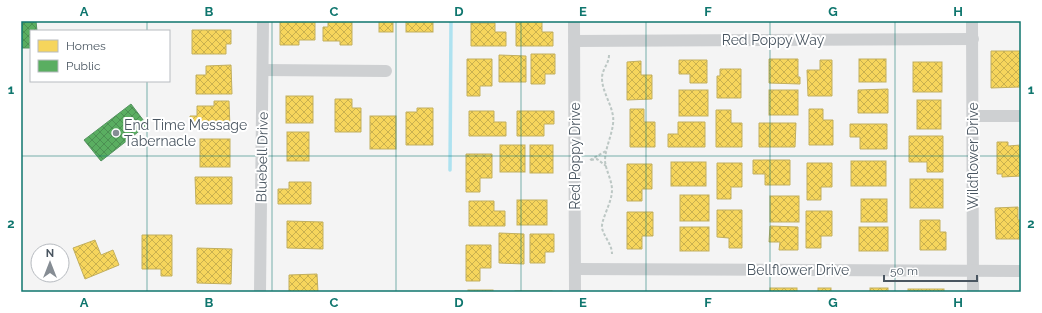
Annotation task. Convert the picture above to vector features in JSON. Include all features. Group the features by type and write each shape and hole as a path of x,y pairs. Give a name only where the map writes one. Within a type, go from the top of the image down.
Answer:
{"street":[{"name":"Bluebell Drive","path":"260,292 263,21"},
{"name":"Red Poppy Drive","path":"574,21 575,292"},
{"name":"Wildflower Drive","path":"972,21 973,292"},
{"name":"Red Poppy Way","path":"574,41 973,39"},
{"path":"263,70 386,71"},
{"path":"973,116 1021,116"},
{"name":"Bellflower Drive","path":"575,269 1021,271"}],"path":[{"path":"609,56 609,61 602,74 602,86 611,110 613,121 606,151 606,166 612,185 612,192 602,224 602,230 612,249 612,254"},
{"path":"606,151 590,160 597,159 606,166"}],"building: Homes":[{"path":"280,21 315,21 315,40 299,40 299,45 280,45"},
{"path":"328,21 352,21 352,45 340,45 340,41 323,41 323,27 328,27"},
{"path":"379,21 393,21 393,32 379,32"},
{"path":"406,21 433,21 433,32 406,32"},
{"path":"516,21 542,21 542,32 553,32 553,46 516,46"},
{"path":"471,23 495,23 495,32 506,32 506,46 471,46"},
{"path":"192,30 231,30 231,44 226,44 226,54 192,54"},
{"path":"991,51 1020,51 1020,87 991,88"},
{"path":"531,54 555,54 555,74 545,74 545,84 531,84"},
{"path":"499,55 526,56 526,82 499,82"},
{"path":"467,59 492,59 492,86 480,86 480,96 467,96"},
{"path":"769,59 798,59 798,77 800,77 800,84 769,83"},
{"path":"859,59 886,59 886,82 859,82"},
{"path":"679,60 707,60 707,83 690,83 690,74 679,74"},
{"path":"820,60 832,60 832,96 808,96 807,70 820,70"},
{"path":"641,61 641,75 652,75 652,99 627,100 627,62"},
{"path":"913,62 942,62 942,92 913,92"},
{"path":"231,65 232,94 196,94 196,75 206,75 206,66"},
{"path":"720,69 741,69 741,98 717,98 717,76 720,76"},
{"path":"888,89 888,113 858,113 858,90"},
{"path":"679,90 708,90 708,116 679,116"},
{"path":"769,90 798,90 798,115 769,115"},
{"path":"286,96 313,96 313,123 286,123"},
{"path":"335,99 352,99 352,108 361,108 361,132 335,132"},
{"path":"917,100 941,100 941,129 917,129"},
{"path":"214,101 229,101 230,128 190,128 190,116 197,116 197,106 214,106"},
{"path":"417,108 433,108 433,145 406,145 406,112 417,112"},
{"path":"630,109 644,109 644,122 655,122 655,147 630,147"},
{"path":"809,109 823,109 823,120 833,120 833,145 809,145"},
{"path":"716,110 731,110 731,123 742,123 742,147 716,147"},
{"path":"469,111 494,111 494,122 506,122 506,136 469,136"},
{"path":"517,111 554,111 554,124 544,124 544,136 517,136"},
{"path":"370,116 396,116 396,149 370,149"},
{"path":"678,122 705,122 705,147 668,147 668,134 678,134"},
{"path":"759,123 796,123 795,147 759,147"},
{"path":"850,124 887,124 887,149 860,149 860,137 850,137"},
{"path":"287,132 309,132 309,161 287,161"},
{"path":"909,136 943,136 943,172 927,172 927,162 909,162"},
{"path":"200,139 230,139 230,167 200,167"},
{"path":"997,142 1008,142 1008,146 1021,145 1021,176 1002,177 1002,174 997,174"},
{"path":"500,145 525,145 525,172 500,172"},
{"path":"530,145 553,145 553,173 530,173"},
{"path":"466,154 492,154 492,178 480,178 480,192 466,192"},
{"path":"753,160 790,160 790,185 765,185 765,174 753,174"},
{"path":"851,161 886,161 886,186 851,186"},
{"path":"671,162 706,162 706,186 671,186"},
{"path":"717,163 742,163 742,187 731,187 731,199 717,199"},
{"path":"807,163 832,163 832,187 821,187 821,200 807,200"},
{"path":"627,164 652,164 652,189 642,189 642,201 627,201"},
{"path":"195,177 232,177 232,204 196,204"},
{"path":"910,179 943,179 943,208 910,208"},
{"path":"289,182 311,182 311,204 278,204 278,189 289,189"},
{"path":"680,195 709,195 709,221 680,221"},
{"path":"770,196 799,196 799,222 770,222"},
{"path":"861,199 887,199 887,222 861,222"},
{"path":"517,200 547,200 547,225 517,225"},
{"path":"469,201 494,201 494,211 505,211 505,226 469,226"},
{"path":"1018,207 1018,220 1021,220 1021,239 996,239 995,208"},
{"path":"717,210 742,210 742,248 729,248 729,238 717,237"},
{"path":"806,211 832,211 832,236 821,236 821,248 806,248"},
{"path":"627,212 653,212 653,236 642,236 642,249 627,249"},
{"path":"920,220 940,220 940,232 946,232 946,250 920,250"},
{"path":"287,221 323,222 323,249 287,248"},
{"path":"770,226 798,227 798,250 779,250 780,242 769,242"},
{"path":"680,227 709,227 709,251 680,251"},
{"path":"859,227 888,227 888,251 859,251"},
{"path":"499,233 524,234 524,264 499,263"},
{"path":"530,234 554,234 554,252 545,252 545,263 530,263"},
{"path":"142,235 172,235 172,276 161,276 161,269 142,269"},
{"path":"95,240 101,255 113,250 119,265 85,279 73,248"},
{"path":"466,245 491,245 491,268 480,268 480,281 466,281"},
{"path":"197,248 232,249 231,284 197,283"},
{"path":"317,274 318,292 289,292 289,275"},
{"path":"770,288 797,288 797,292 770,292"},
{"path":"818,288 831,288 831,292 818,292"},
{"path":"870,288 888,288 888,292 870,292"},
{"path":"908,289 944,289 944,292 908,292"},
{"path":"468,290 493,290 493,292 468,292"},
{"path":"552,291 552,292 515,292"}],"building: Public":[{"path":"21,21 36,21 37,30 30,30 30,48 21,48"},
{"name":"End Time Message Tabernacle","path":"131,104 147,125 101,161 84,140"}],"waterway":[{"path":"450,170 451,21"}],"place":[{"name":"End Time Message Tabernacle","path":"116,133"}]}
